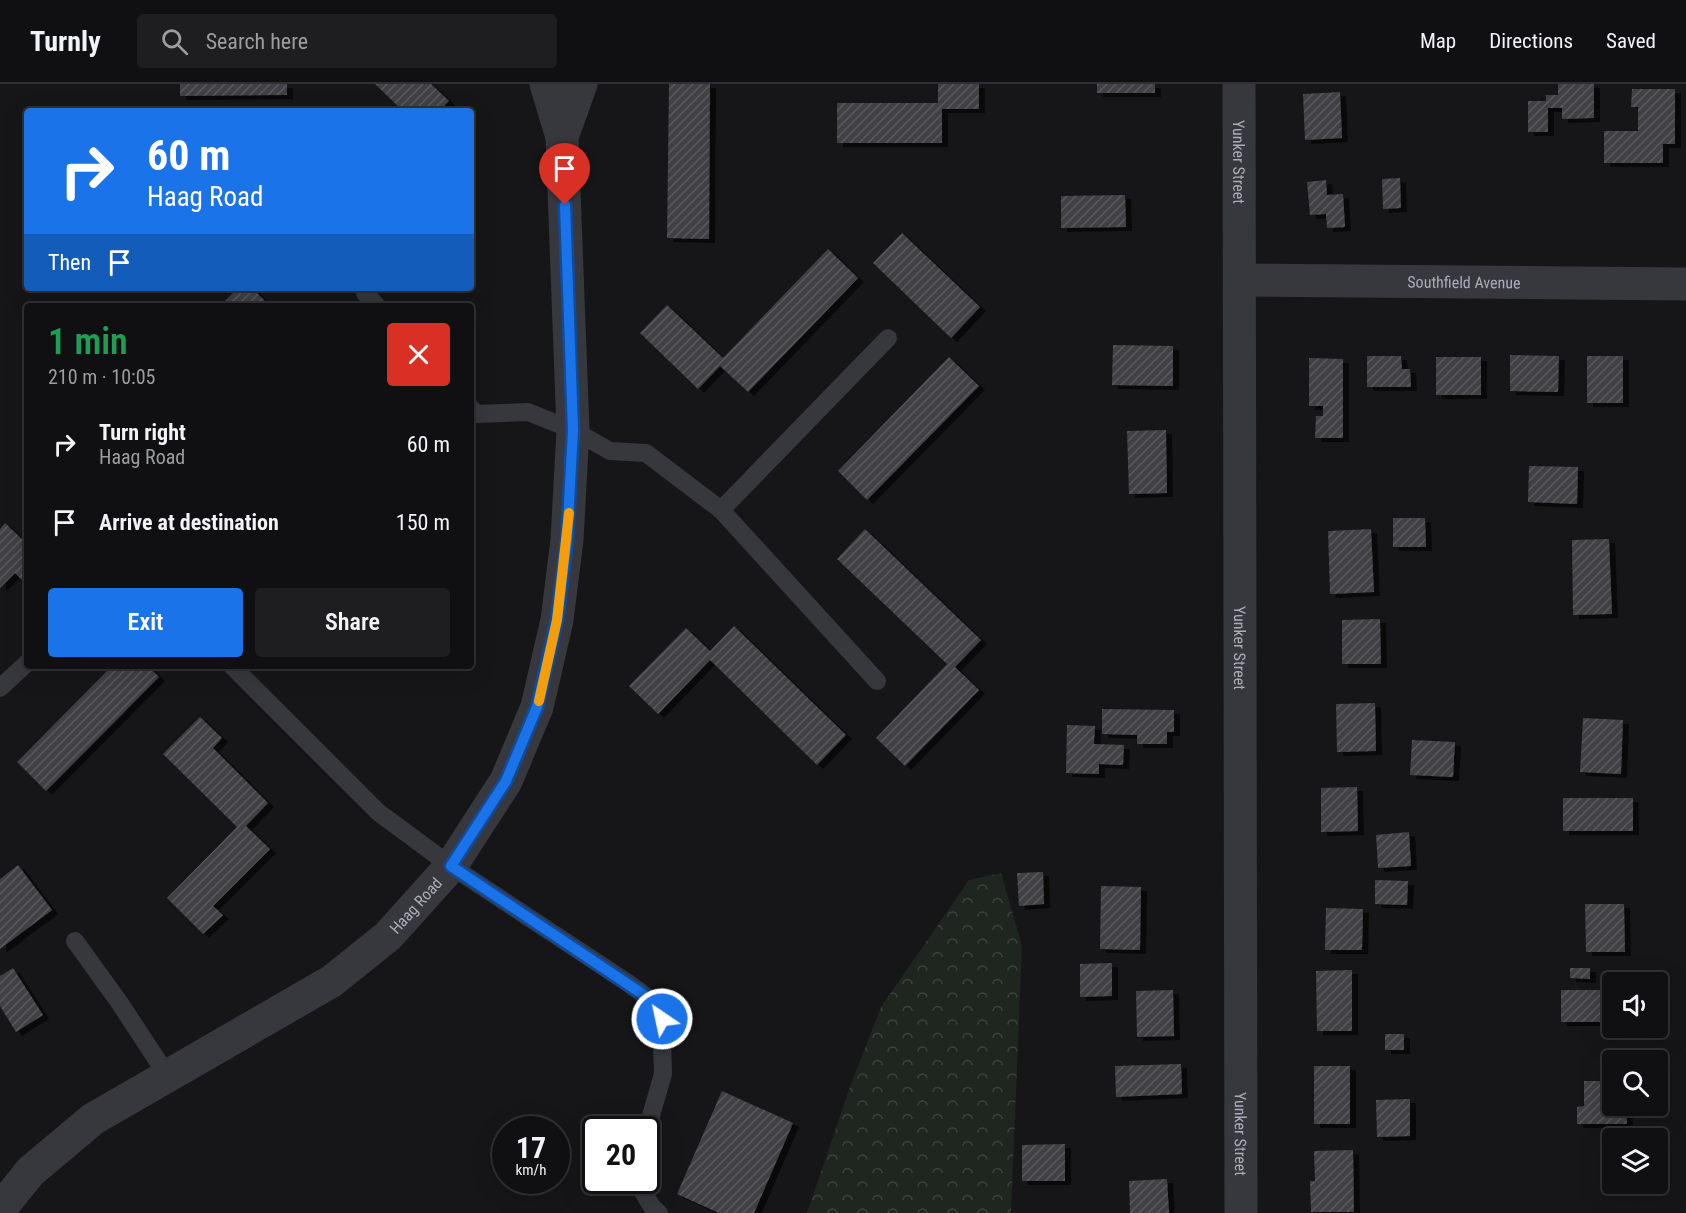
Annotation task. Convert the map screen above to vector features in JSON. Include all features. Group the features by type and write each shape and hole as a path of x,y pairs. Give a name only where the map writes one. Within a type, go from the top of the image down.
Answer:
{"street":[{"name":"Haag Road","path":"0,1209 31,1171 93,1119 332,981 388,936 451,866 506,781 537,707 559,608 567,540 573,430 562,137 546,84"},
{"name":"Haag Road","path":"562,137 581,84"},
{"name":"Yunker Street","path":"1239,84 1241,1213"},
{"name":"Southfield Avenue","path":"1240,280 1686,284"}],"lane":[{"path":"721,510 888,338"},
{"path":"474,412 476,414 528,412 573,430 610,451 646,453 721,510 876,681"},
{"path":"0,688 24,666"},
{"path":"235,669 378,812 451,866 661,1007 663,1074 651,1116"},
{"path":"75,941 167,1075"},
{"path":"644,1194 652,1208 659,1213"}],"green space":[{"path":"1001,873 1022,946 1011,1213 807,1213 851,1084 881,1007 969,880"}],"building":[{"path":"180,84 287,84 287,95 180,96"},
{"path":"375,84 431,84 449,101 442,108 400,108"},
{"path":"669,84 710,84 709,239 667,238"},
{"path":"938,84 979,84 979,109 942,109 942,143 837,143 837,103 938,103"},
{"path":"1097,84 1155,84 1155,93 1097,93"},
{"path":"1558,84 1594,84 1594,118 1562,119 1562,108 1548,108 1548,132 1528,132 1528,101 1546,101 1546,95 1558,95"},
{"path":"1632,89 1675,89 1675,144 1663,144 1663,163 1604,163 1604,131 1638,131 1638,107 1631,107"},
{"path":"1340,92 1342,138 1305,140 1303,94"},
{"path":"1400,178 1401,208 1383,209 1382,179"},
{"path":"1326,180 1327,195 1343,194 1345,227 1327,228 1326,214 1310,215 1307,182"},
{"path":"1125,195 1126,227 1061,228 1061,196"},
{"path":"902,233 980,307 951,338 873,263"},
{"path":"828,249 858,278 748,392 720,366 698,389 640,333 667,305 723,358"},
{"path":"235,291 255,291 267,303 223,303"},
{"path":"1113,345 1173,346 1173,386 1112,385"},
{"path":"1510,355 1559,356 1558,392 1510,391"},
{"path":"1367,356 1401,356 1402,369 1410,369 1411,387 1367,387"},
{"path":"1587,356 1623,356 1623,403 1587,403"},
{"path":"949,357 979,386 867,500 838,471"},
{"path":"1436,357 1481,357 1481,395 1436,395"},
{"path":"1309,358 1343,359 1343,438 1315,438 1316,416 1323,416 1323,406 1309,406"},
{"path":"1166,430 1167,493 1129,494 1127,431"},
{"path":"1529,466 1578,467 1577,504 1528,502"},
{"path":"1393,518 1425,518 1426,547 1393,547"},
{"path":"5,523 24,541 24,580 15,573 0,588 0,529"},
{"path":"865,529 981,640 955,667 979,690 905,766 876,738 947,664 837,559"},
{"path":"1371,529 1374,592 1330,594 1328,531"},
{"path":"1609,539 1612,614 1573,615 1572,540"},
{"path":"1380,619 1381,664 1342,664 1342,620"},
{"path":"734,626 846,735 817,765 710,660 658,714 629,686 686,628 710,651"},
{"path":"109,669 151,669 159,677 46,791 17,762"},
{"path":"1375,703 1376,751 1337,752 1336,704"},
{"path":"1102,709 1174,710 1174,732 1167,732 1167,744 1137,744 1137,735 1102,734"},
{"path":"200,717 222,738 213,748 268,803 246,826 270,849 213,906 223,915 203,934 167,898 237,827 163,754"},
{"path":"1583,718 1623,720 1621,774 1580,772"},
{"path":"1067,725 1095,726 1094,744 1124,745 1123,765 1099,764 1099,774 1066,773"},
{"path":"1412,740 1455,742 1453,777 1410,775"},
{"path":"1357,787 1358,831 1321,832 1321,788"},
{"path":"1563,798 1633,798 1633,831 1563,831"},
{"path":"1409,832 1411,866 1378,868 1376,835"},
{"path":"18,865 52,910 0,949 0,879"},
{"path":"1043,872 1044,904 1019,906 1017,873"},
{"path":"1375,880 1408,881 1407,905 1375,904"},
{"path":"1101,886 1141,887 1140,950 1100,949"},
{"path":"1585,904 1624,904 1625,952 1586,952"},
{"path":"1326,908 1363,909 1362,950 1325,950"},
{"path":"1112,963 1112,996 1080,997 1080,964"},
{"path":"13,968 43,1015 16,1032 0,1006 0,976"},
{"path":"1570,968 1590,968 1590,979 1570,978"},
{"path":"1352,970 1352,1031 1317,1031 1316,971"},
{"path":"1173,990 1174,1036 1137,1037 1136,991"},
{"path":"1561,990 1602,990 1602,1022 1561,1022"},
{"path":"1385,1034 1404,1034 1404,1050 1385,1050"},
{"path":"1181,1064 1182,1094 1116,1097 1115,1066"},
{"path":"1314,1066 1350,1066 1350,1124 1314,1124"},
{"path":"1584,1081 1602,1081 1602,1116 1627,1116 1627,1124 1577,1124 1577,1107 1584,1106"},
{"path":"722,1091 793,1123 754,1213 719,1213 677,1194"},
{"path":"1410,1099 1410,1136 1377,1137 1376,1100"},
{"path":"1065,1144 1065,1181 1022,1181 1022,1145"},
{"path":"1353,1150 1354,1212 1311,1212 1310,1181 1315,1181 1314,1151"},
{"path":"1167,1179 1169,1213 1130,1213 1129,1181"}],"slow traffic":[{"path":"539,701 557,620 569,513"}],"route":[{"path":"565,205 573,430 567,540 557,620 537,707 506,781 451,866 661,1007 662,1019"}]}
